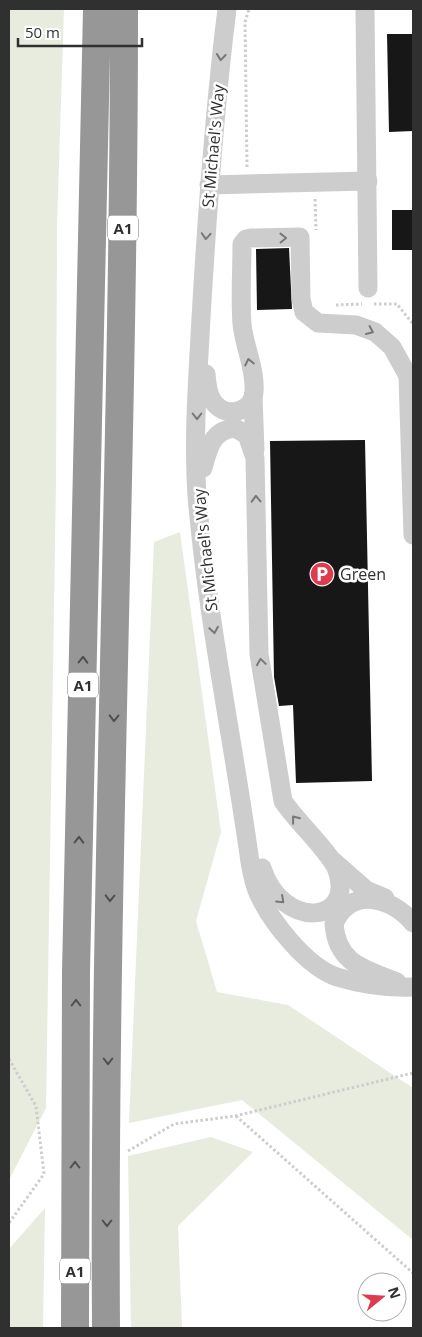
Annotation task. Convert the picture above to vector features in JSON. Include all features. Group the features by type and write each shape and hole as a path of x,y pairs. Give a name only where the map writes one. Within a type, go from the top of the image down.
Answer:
{"highway":[{"path":"80,9 80,53 92,157"},
{"name":"A1","path":"75,1328 76,972 92,157 97,9"},
{"name":"A1","path":"106,1328 109,968 124,9"},
{"path":"124,76 128,9"}],"street":[{"name":"St Michael's Way","path":"227,9 209,185 198,384 197,492 205,572 250,862 259,896 279,927 304,956 335,976 380,988 412,987"},
{"path":"366,9 368,288"},
{"path":"209,185 368,181"},
{"path":"242,807 269,887 289,908 300,912 318,913 327,910 335,902 340,885 336,868 283,801 259,654 253,382 242,326 242,244 246,239 300,237 301,299 304,312 318,323 356,325 375,332 392,347 408,376 413,535"},
{"path":"201,318 207,385 213,401 224,411 231,412 246,408 253,396"},
{"path":"197,492 212,440 220,433 235,428 247,435 255,458"},
{"path":"330,859 366,890 396,904 409,919"},
{"path":"409,919 379,900 357,901 342,909 334,924 338,943 350,961 360,967 412,987"}],"path":[{"path":"9,1059 36,1106 44,1174 9,1223"},
{"path":"128,1151 174,1124 235,1116 413,1073"},
{"path":"235,1116 413,1273"}],"shaded area":[{"path":"9,9 64,9 57,226 56,482 46,1108 9,1180"},
{"path":"180,532 221,832 196,921 217,992 288,1005 413,1088 413,1240 242,1100 129,1123 154,542"},
{"path":"211,1137 253,1152 178,1226 182,1328 131,1328 128,1156"},
{"path":"45,1208 43,1328 9,1328 9,1249"}],"building":[{"path":"387,34 413,34 413,131 389,132"},
{"path":"392,210 413,210 413,250 392,250"},
{"path":"289,248 292,309 257,310 256,249"},
{"path":"365,440 372,781 296,783 293,705 279,706 274,677 270,441"}],"place":[{"name":"Green","path":"322,574"}]}
